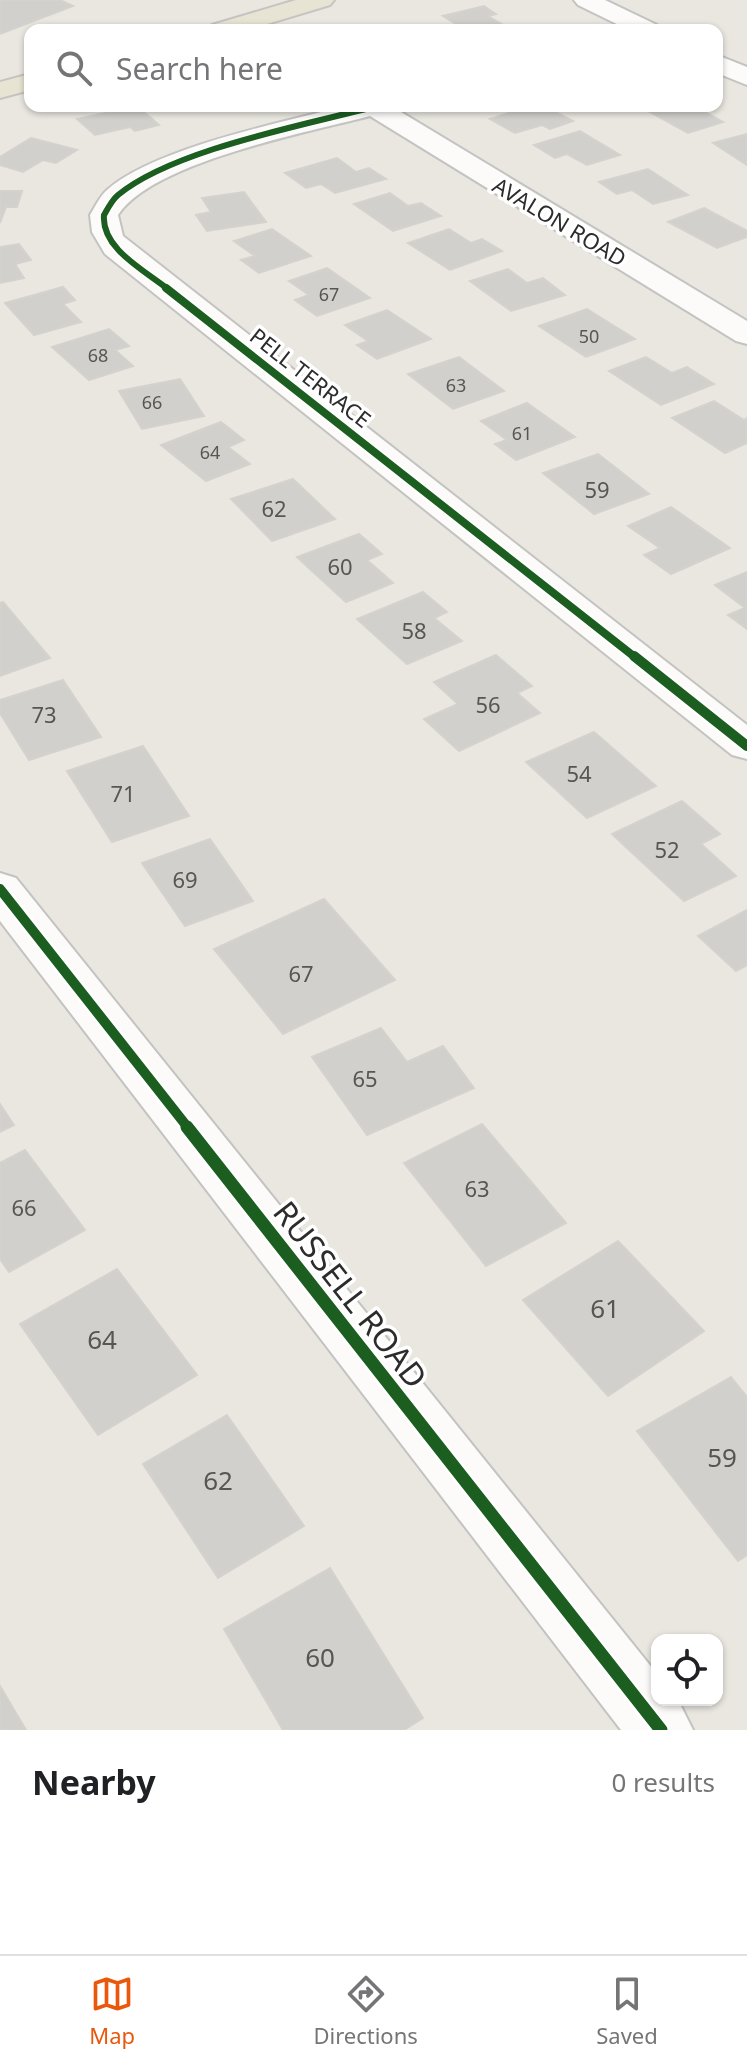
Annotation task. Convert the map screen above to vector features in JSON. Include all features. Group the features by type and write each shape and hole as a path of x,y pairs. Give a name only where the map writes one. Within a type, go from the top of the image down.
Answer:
{"main road":[{"path":"241,24 322,0"},
{"path":"0,90 24,84"}],"street":[{"path":"586,0 633,24"},
{"path":"723,66 747,77"},
{"name":"PELL TERRACE","path":"353,112 198,155 156,171 117,193 104,212 104,229 116,248 747,746"},
{"name":"AVALON ROAD","path":"385,112 747,334"},
{"name":"RUSSELL ROAD","path":"0,889 661,1730"}],"building":[{"path":"0,0 60,0 73,6 24,24 0,34"},
{"path":"484,6 496,14 488,16 501,24 456,24 443,16"},
{"path":"109,112 144,112 159,125 135,131 130,127 95,135 77,119"},
{"path":"512,112 556,112 573,121 550,129 542,125 515,133 490,119"},
{"path":"650,112 705,112 723,122 688,133"},
{"path":"580,131 620,155 587,165 567,154 555,158 534,145"},
{"path":"747,134 747,165 713,143"},
{"path":"31,138 77,150 56,163 43,160 23,172 0,165 0,157"},
{"path":"337,158 356,172 369,168 386,179 335,193 321,184 306,188 285,173"},
{"path":"648,169 688,195 653,204 632,190 617,194 599,182"},
{"path":"0,191 22,191 17,207 6,207 0,223"},
{"path":"244,192 266,222 207,231 196,215 211,212 202,198"},
{"path":"390,193 408,206 421,203 441,216 393,231 354,204"},
{"path":"704,208 747,231 747,237 717,248 668,222"},
{"path":"272,229 311,256 259,273 241,260 255,256 234,241"},
{"path":"449,229 471,243 482,239 502,251 450,270 408,243"},
{"path":"19,244 31,260 15,264 24,278 0,283 0,247"},
{"path":"327,268 370,298 317,316 295,300 309,295 289,281"},
{"path":"508,269 527,283 543,278 565,295 511,311 470,281"},
{"path":"63,287 75,300 63,304 81,322 34,335 5,303"},
{"path":"587,309 635,339 586,357 539,326"},
{"path":"387,310 431,339 377,359 357,345 368,341 345,325"},
{"path":"109,329 129,346 115,350 133,366 89,380 52,347"},
{"path":"459,357 504,391 453,409 408,374"},
{"path":"646,357 672,373 687,367 714,384 661,405 609,371"},
{"path":"180,379 204,416 142,429 119,391"},
{"path":"714,401 744,420 747,418 747,443 725,453 672,418"},
{"path":"527,403 575,437 516,460 495,444 507,440 481,421"},
{"path":"221,422 244,440 228,447 250,464 206,481 161,445"},
{"path":"598,454 649,494 594,514 543,473"},
{"path":"293,479 335,519 272,541 231,499"},
{"path":"671,507 730,548 671,574 644,555 660,548 628,526"},
{"path":"359,534 382,554 367,560 393,583 346,602 297,557"},
{"path":"747,572 747,629 728,615 745,608 715,585"},
{"path":"423,592 447,612 434,618 462,641 407,664 357,619"},
{"path":"3,602 50,658 0,676 0,603"},
{"path":"496,655 532,686 517,693 540,713 459,751 424,719 458,704 434,682"},
{"path":"63,680 101,737 29,760 0,713 0,700"},
{"path":"594,732 656,786 587,818 526,762"},
{"path":"143,746 189,816 112,842 67,771"},
{"path":"682,801 720,834 701,844 736,876 684,901 612,834"},
{"path":"210,839 253,901 185,926 142,863"},
{"path":"324,899 395,980 283,1034 214,949"},
{"path":"747,910 747,965 736,971 698,936"},
{"path":"381,1028 407,1062 443,1046 474,1088 367,1135 312,1057"},
{"path":"0,1104 14,1125 0,1132"},
{"path":"482,1124 566,1223 486,1266 404,1163"},
{"path":"25,1150 85,1230 9,1272 0,1259 0,1163"},
{"path":"618,1241 704,1331 608,1396 523,1300"},
{"path":"117,1269 197,1375 98,1435 20,1324"},
{"path":"731,1377 747,1397 747,1555 738,1561 637,1431"},
{"path":"227,1415 304,1526 218,1578 143,1464"},
{"path":"330,1568 423,1718 404,1730 283,1730 224,1629"},
{"path":"0,1686 26,1730 0,1730"}],"cycle path":[{"path":"353,112 225,147 143,179 116,197 104,215 106,232 116,248 747,746"},
{"path":"0,889 661,1730"}]}
